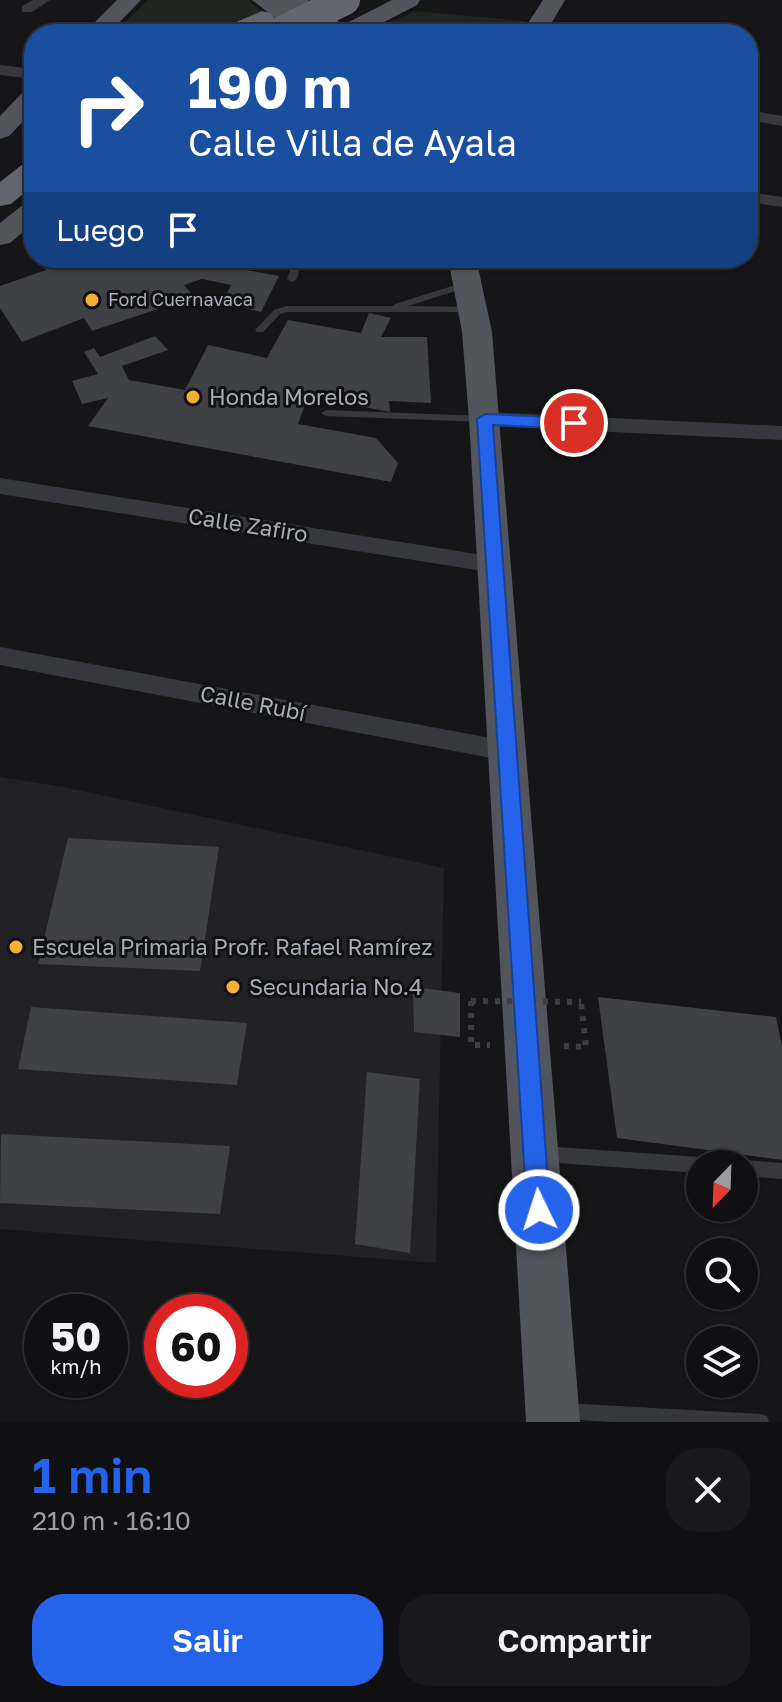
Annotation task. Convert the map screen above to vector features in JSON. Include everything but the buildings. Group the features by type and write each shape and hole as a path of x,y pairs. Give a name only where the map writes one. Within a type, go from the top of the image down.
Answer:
{"highway":[{"path":"253,24 301,0"},
{"path":"297,24 345,0"},
{"path":"0,173 24,155"},
{"path":"0,197 24,178"}],"main road":[{"path":"105,24 130,0"},
{"path":"332,24 377,0"},
{"path":"362,24 409,0"},
{"path":"539,24 554,0"},
{"path":"271,1 300,24"},
{"path":"271,1 315,24"},
{"path":"0,131 24,106"},
{"path":"0,237 24,218"},
{"path":"481,268 466,285 485,419 553,1416"}],"street":[{"path":"27,9 43,0"},
{"path":"0,70 24,73"},
{"path":"758,117 782,121"},
{"path":"758,198 782,202"},
{"path":"485,419 782,433"},
{"name":"Calle Zafiro","path":"0,486 495,565"},
{"name":"Calle Rubí","path":"0,656 507,751"}],"lane":[{"path":"292,279 295,268"},
{"path":"384,310 466,285"},
{"path":"260,330 277,312 286,309 384,310 466,285"},
{"path":"326,413 485,419"},
{"path":"535,1153 686,1164"},
{"path":"758,1169 782,1171"},
{"path":"553,1416 761,1422"}],"path":[{"path":"471,1045 471,1001 581,1002 586,1047"}],"shaded area":[{"path":"148,0 247,0 277,24 123,24"},
{"path":"414,11 524,21 523,24 389,24"},
{"name":"Secundaria No.4","path":"0,777 63,787 444,868 436,1263 0,1229"}],"place":[{"name":"Ford Cuernavaca","path":"92,300"},
{"name":"Honda Morelos","path":"193,397"},
{"name":"Escuela Primaria Profr. Rafael Ramírez","path":"16,947"},
{"name":"Secundaria No.4","path":"233,987"}],"route":[{"path":"539,1210 485,419 574,423"}]}
